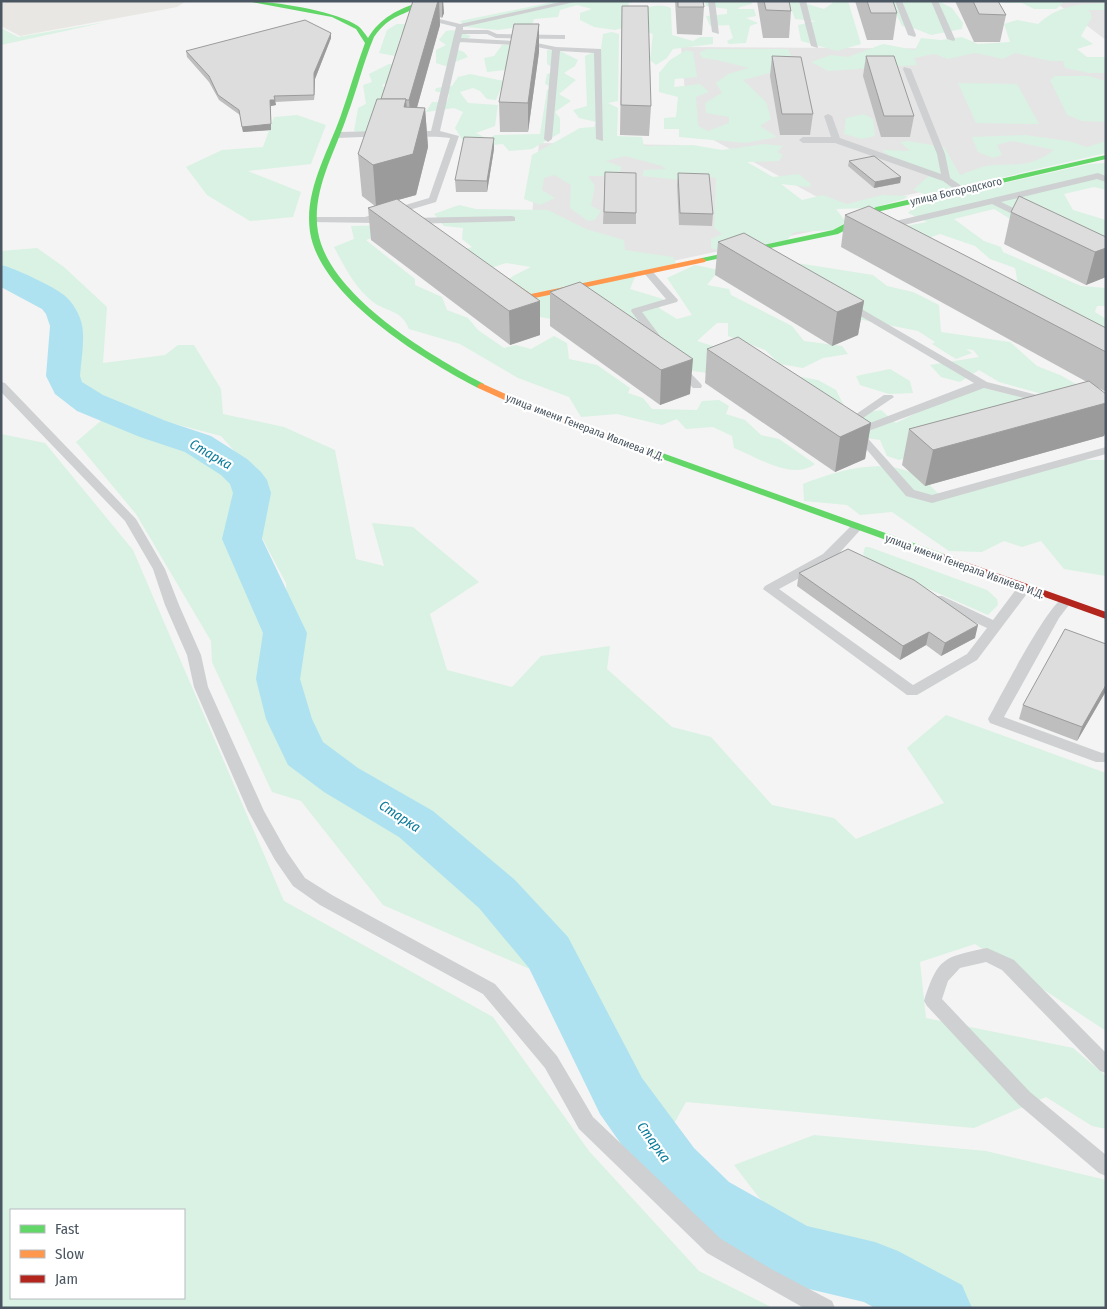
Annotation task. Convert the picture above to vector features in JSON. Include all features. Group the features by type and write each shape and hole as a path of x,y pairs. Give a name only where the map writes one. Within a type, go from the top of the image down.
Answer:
{"street":[{"path":"249,1 335,17 356,26 367,42 381,22 400,11 427,2"},
{"path":"384,8 427,2"},
{"path":"304,10 349,10"},
{"name":"улица имени Генерала Ивлиева И.Д.","path":"367,42 363,60 315,200 314,234 318,248 336,278 359,302 389,327 441,365 485,388 532,409 1106,616"},
{"name":"улица Богородского","path":"496,274 530,298 835,232 879,209 1106,157"},
{"path":"422,222 437,232"}],"lane":[{"path":"459,33 576,1"},
{"path":"711,1 716,32"},
{"path":"802,1 815,46"},
{"path":"898,1 912,35"},
{"path":"934,1 951,39"},
{"path":"400,11 459,33 556,49 598,51 600,139"},
{"path":"459,33 488,32 496,36 562,37"},
{"path":"435,133 459,33"},
{"path":"548,139 556,49"},
{"path":"907,70 941,154 946,179"},
{"path":"828,116 836,140"},
{"path":"337,135 435,133 455,136 434,200 366,220"},
{"path":"803,140 836,140 946,179 960,189"},
{"path":"835,232 888,226 1098,176 1106,179"},
{"path":"993,202 1036,222"},
{"path":"869,214 905,235"},
{"path":"314,220 422,222 512,219"},
{"path":"752,250 769,260"},
{"path":"649,273 673,300 636,311 690,380 697,386"},
{"path":"836,298 983,384 1055,403"},
{"path":"850,428 983,384"},
{"path":"1,385 130,519 159,570 194,655 201,687 256,810 281,856 299,882 326,900 489,989 551,1062 586,1123 714,1246 766,1277 825,1308"},
{"path":"850,428 852,421 888,397"},
{"path":"850,428 910,494 932,499 1106,450"},
{"path":"857,527 828,556 770,589 912,692 972,657 1025,587"},
{"path":"835,550 851,558"},
{"path":"927,594 995,627"},
{"path":"1065,601 1052,616 994,719 1101,758 1106,757"},
{"path":"1106,1065 1008,965 987,955 955,962 940,978 934,1001 1024,1098 1106,1167"}],"shaded area":[{"path":"11,1 186,1 177,7 20,36 1,26 1,3"},
{"path":"1054,1 1106,1 1106,40"},
{"path":"681,47 1012,49 1106,69 1106,150 859,206 830,204 688,126"},
{"path":"539,143 679,145 699,149 837,226 593,278 528,256"}],"green space":[{"path":"558,1 633,1 628,4 633,9 620,14 631,17 650,7 666,6 671,8 672,35 693,41 700,37 713,37 713,44 673,49 667,58 656,65 650,60 653,34 630,26 615,30 594,27 580,20 580,13 592,9 577,5 560,10 558,17 534,19 532,25 498,30 466,27 460,21"},
{"path":"705,1 751,1 752,4 738,9 754,9 756,16 746,18 758,23 750,26 746,43 729,44 727,41 733,38 729,25 710,26 706,16 727,14 727,9 706,6"},
{"path":"805,1 807,4 824,9 833,1 848,1 861,44 837,51 801,41 798,25 816,21 795,19 789,2"},
{"path":"890,1 943,1 940,2 952,8 963,23 962,29 931,35 902,26"},
{"path":"997,1 1064,2 1056,9 1034,9 1022,3"},
{"path":"1106,3 1106,10 1089,10 1092,17 1081,36 1093,44 1077,49 1087,57 1106,57 1106,73 1089,73 1065,68 1063,61 1050,61 1015,53 1003,59 975,53 948,59 934,54 914,58 917,65 828,71 811,62 831,55 848,57 883,44 915,50 921,38 941,40 962,37 978,44 1010,42 1004,24 1017,20 1038,24 1062,9 1087,4"},
{"path":"106,22 1,45 1,28 18,37"},
{"path":"397,24 410,24 410,31 401,34 395,56 379,53 387,30"},
{"path":"453,30 471,36 463,42 450,47 464,52 468,57 445,66 436,63 436,50 446,45 439,40 446,31"},
{"path":"612,32 619,34 618,101 608,103 618,108 617,136 642,137 644,146 693,145 722,150 764,144 783,146 777,152 783,155 779,161 747,162 773,177 799,174 811,184 810,187 781,184 802,200 823,195 847,204 882,195 908,196 904,199 872,208 836,209 846,222 833,230 794,232 787,240 726,252 711,248 711,239 722,234 714,228 716,178 706,176 688,181 642,176 644,170 666,169 662,166 625,156 606,161 622,167 618,176 588,176 595,186 591,206 601,211 595,220 588,221 570,208 571,185 555,175 544,178 542,190 555,198 540,205 524,199 532,155 580,128 594,127 596,122 579,118 573,110 587,106 585,56 601,49 603,34"},
{"path":"502,45 531,45 541,50 512,51 506,70 487,72 484,58 494,56"},
{"path":"707,49 788,49 791,56 789,68 743,80 766,102 771,119 760,126 777,137 746,143 679,137 679,129 664,129 664,118 676,117 678,97 659,92 659,73 670,60 686,50 693,52 697,77 675,79 674,87 700,84 709,92 696,97 698,126 708,131 729,123 729,117 706,113 705,103 722,93 716,83 728,74 749,68 702,58 699,53"},
{"path":"547,50 560,51 578,60 575,66 564,73 576,80 559,94 571,101 555,112 560,118 560,133 532,149 509,151 503,144 483,146 463,141 455,128 463,112 454,108 426,112 432,102 447,102 449,95 435,91 436,88 452,86 458,77 470,74 504,81 496,100 487,99 480,91 473,88 460,92 468,103 498,105 495,126 476,133 488,139 495,135 540,134 547,90 553,88 545,84 547,74 557,71 547,64"},
{"path":"389,64 398,65 393,80 382,85 390,93 383,140 354,131 358,108 366,104 363,85 372,82 369,74"},
{"path":"1055,76 1089,76 1105,81 1106,122 1082,121 1067,115 1050,80"},
{"path":"958,83 1017,84 1039,124 976,123"},
{"path":"864,114 873,119 875,136 862,139 844,134 846,118"},
{"path":"297,115 326,125 311,164 248,171 301,192 293,217 250,221 207,195 186,167 222,150 263,147 274,117"},
{"path":"1025,135 1069,141 1087,147 1106,141 1106,153 927,195 913,190 932,173 892,158 882,150 910,151 900,142 908,141 944,147 960,175 986,166 1028,163 1054,150 1012,141 997,145 1002,155 993,158 978,152 972,137"},
{"path":"1106,163 1106,190 1094,187 1064,194 1073,210 1106,220 1106,253 1020,225 994,209 954,219 984,241 1001,247 1003,252 1081,286 1106,288 1106,306 1097,306 1095,312 1106,319 1106,355 1018,284 1015,268 990,259 975,246 940,234 928,238 900,227 927,222 908,213 919,202 1090,164"},
{"path":"459,205 476,209 548,210 586,229 624,240 625,250 673,257 676,264 637,272 630,289 663,299 659,308 677,319 692,315 667,278 695,265 719,270 707,285 729,289 731,295 792,326 804,341 842,346 848,354 823,358 803,368 780,364 765,350 728,336 728,323 717,323 697,341 713,346 725,357 708,373 693,371 683,356 556,320 530,315 499,288 513,276 531,267 506,263 475,273 460,251 472,247 462,239 463,228 444,226 434,214"},
{"path":"400,225 401,228 366,240 415,279 415,285 442,297 447,310 468,318 478,330 504,348 516,345 531,349 554,336 567,343 569,359 597,365 630,388 628,393 643,398 652,409 697,410 702,401 719,400 729,406 726,414 745,420 761,435 779,439 815,464 806,469 796,470 774,466 734,448 732,436 713,427 686,429 677,419 662,425 617,414 581,417 569,397 518,378 460,344 409,329 402,318 373,302 361,290 350,276 334,247 354,239 351,226"},
{"path":"37,248 64,267 107,307 103,363 165,355 178,345 194,345 221,389 223,414 284,427 335,450 356,559 384,566 372,523 413,527 479,582 430,614 447,670 512,687 541,656 610,646 607,669 672,727 711,737 772,805 834,818 856,839 944,803 907,748 946,715 1106,773 1106,1031 975,944 920,962 926,1018 1073,1048 1106,1076 1106,1129 1092,1126 1046,1097 974,1128 686,1102 666,1138 597,1026 532,970 383,905 301,801 272,792 212,662 211,641 136,514 76,442 103,419 193,448 241,485 233,536 275,637 267,682 295,753 326,776 330,760 306,733 291,663 286,583 262,538 270,491 221,436 156,419 89,389 72,371 81,323 55,297 46,291 25,280 1,272 1,251"},
{"path":"746,255 873,275 887,286 913,292 939,305 941,332 1010,342 1037,366 1060,375 1106,401 1096,409 999,382 979,370 960,382 941,377 930,365 979,357 973,350 966,349 972,353 956,359 932,344 935,342 918,331 858,319"},
{"path":"890,369 910,381 913,393 889,394 860,385 856,376"},
{"path":"764,370 818,380 836,390 849,415 881,410 896,423 947,398 984,388 1069,409 986,432 899,460 887,456 880,440 847,435"},
{"path":"1,434 45,443 133,550 284,901 493,1017 589,1151 699,1271 773,1308 1,1308"},
{"path":"1070,460 1106,460 1106,576 1064,569 1041,541 1022,547 1004,541 982,552 949,551 892,512 860,515 847,505 804,501 803,484 858,468 873,466 902,469 921,478 941,496"},
{"path":"865,547 987,590 997,599 998,605 988,615 894,574 872,562 863,554"},
{"path":"814,1135 986,1151 1106,1180 1106,1308 916,1308 793,1242 734,1165"}],"building":[{"path":"413,1 438,1 409,100 381,99"},
{"path":"678,1 703,1 704,7 678,7"},
{"path":"764,1 789,1 791,11 766,10"},
{"path":"867,1 893,1 897,13 871,13"},
{"path":"973,1 998,1 1006,15 979,14"},
{"path":"622,6 648,6 651,106 621,105"},
{"path":"305,20 331,33 314,73 314,95 274,96 275,100 270,100 271,124 242,127 239,110 218,95 209,76 186,51"},
{"path":"514,24 539,24 528,103 499,102"},
{"path":"772,56 801,57 813,114 782,114"},
{"path":"866,56 894,56 914,116 884,116"},
{"path":"377,99 406,99 404,107 425,108 413,154 373,165 358,154"},
{"path":"464,137 494,138 487,181 455,180"},
{"path":"874,156 901,177 875,182 849,161"},
{"path":"605,172 636,173 636,213 604,212"},
{"path":"678,173 709,174 713,214 680,213"},
{"path":"1019,196 1106,237 1106,248 1095,252 1011,212"},
{"path":"397,199 540,301 509,311 368,208"},
{"path":"869,206 1106,328 1106,352 845,215"},
{"path":"744,233 864,301 837,312 718,242"},
{"path":"580,282 693,359 661,370 550,292"},
{"path":"738,337 871,423 840,437 707,349"},
{"path":"1089,381 1106,394 1106,403 933,450 909,429"},
{"path":"848,549 914,580 978,625 945,643 929,632 903,646 799,573"},
{"path":"1065,629 1106,644 1106,685 1082,727 1023,705"}],"waterway":[{"name":"Старка","path":"1,274 53,302 62,313 66,326 63,376 67,387 90,403 153,429 198,444 234,467 248,480 252,493 242,539 285,633 278,679 289,719 305,753 341,780 416,824 497,894 549,953 621,1096 673,1168 707,1203 796,1255 875,1273 939,1308"}],"traffic: fast":[{"path":"249,1 334,16 358,28 367,42"},
{"path":"422,3 393,15 381,24 371,37 317,188 314,203 314,233 322,256 337,279 357,301 408,342 481,386"},
{"path":"702,260 835,232 879,209 1106,157"},
{"path":"643,449 940,556"}],"traffic: slow":[{"path":"503,279 530,297 702,260"},
{"path":"481,386 532,409 643,449"}],"traffic: jam":[{"path":"940,556 1106,616"}]}
